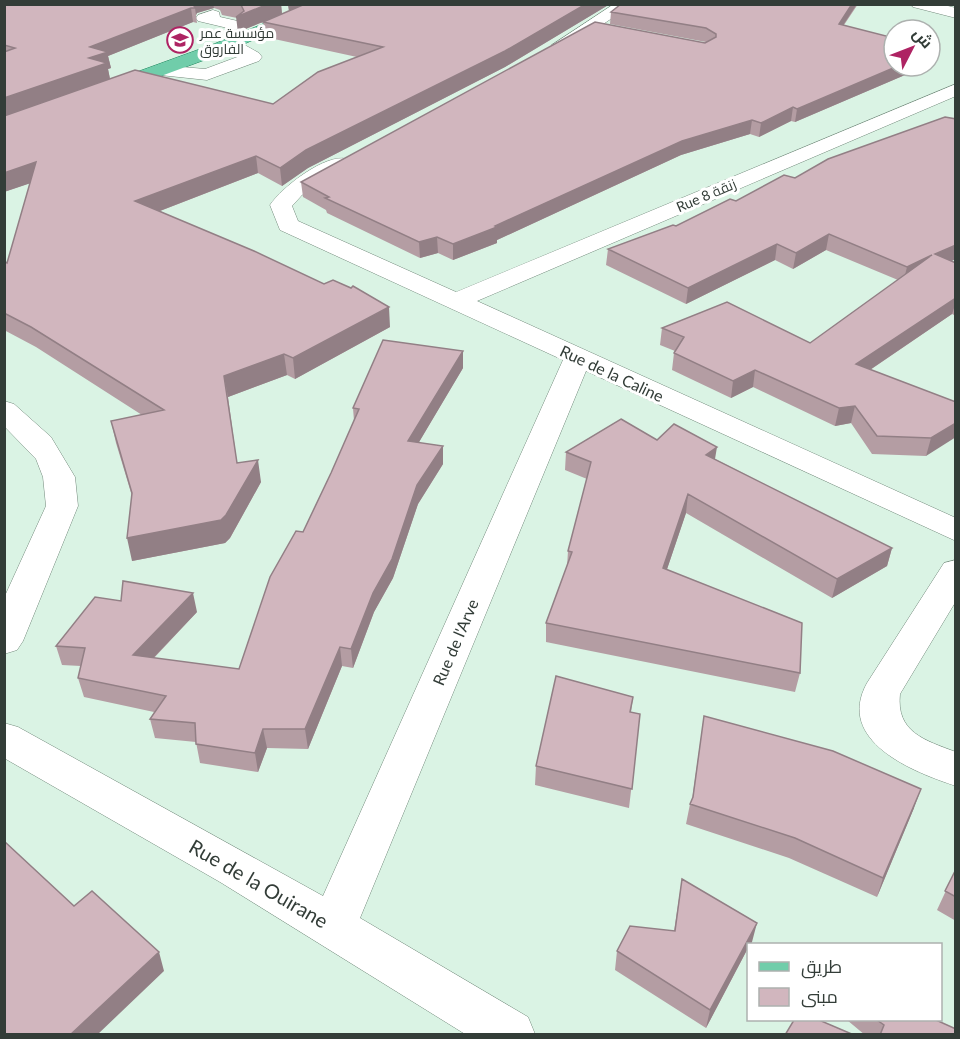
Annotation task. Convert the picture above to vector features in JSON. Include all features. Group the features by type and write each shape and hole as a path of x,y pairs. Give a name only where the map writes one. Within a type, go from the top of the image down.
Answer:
{"main road":[{"path":"283,6 94,86 160,70 327,4"}],"street":[{"path":"543,55 626,4"},
{"path":"918,4 956,13"},
{"path":"213,15 204,18 237,26"},
{"path":"592,27 615,31"},
{"path":"160,70 207,75 252,57 232,43"},
{"name":"Rue 8 زنقة","path":"456,301 956,89"},
{"name":"Rue de la Caline","path":"357,154 316,175 294,190 281,205 288,225 956,531"},
{"name":"Rue de l'Arve","path":"333,926 578,357"},
{"path":"4,410 40,443 51,459 59,477 63,506 4,641"},
{"path":"956,570 881,693 877,706 879,721 889,735 902,746 956,770"},
{"name":"Rue de la Ouirane","path":"4,738 236,868 510,1035"}],"building":[{"path":"4,4 193,4 195,8 90,47 108,52 89,58 107,63 4,98 4,52 15,48 4,45"},
{"path":"237,4 268,4 236,17 244,11 241,5"},
{"path":"305,4 586,4 505,51 306,150 280,168 256,156 135,201 254,251 324,284 333,280 351,288 353,286 389,307 293,358 284,354 224,376 237,463 258,460 226,515 221,520 127,538 132,493 111,421 164,410 31,327 4,313 4,261 7,263 36,162 4,173 4,116 135,70 273,104 318,72 383,47 263,22"},
{"path":"621,4 852,4 839,24 882,35 882,73 797,109 793,107 761,123 752,120 682,141 495,226 497,227 453,244 437,237 419,242 325,198 329,197 301,182 595,22 705,43 716,37 716,34 706,28 611,12"},
{"path":"945,117 956,119 956,245 935,254 956,263 956,298 856,364 956,402 956,423 931,438 877,436 855,406 839,408 755,370 733,381 674,353 684,337 662,328 727,302 810,343 932,255 907,267 829,234 796,253 777,244 688,288 608,249 673,225 676,226 730,199 736,201 784,175 795,178 828,159"},
{"path":"383,340 463,351 408,441 443,446 417,485 392,559 373,593 351,649 340,647 305,729 263,729 255,753 196,744 195,723 150,719 166,696 78,678 85,648 56,646 95,597 121,601 123,581 193,593 133,655 239,669 270,577 296,531 303,532 359,409 353,408"},
{"path":"621,419 657,440 674,424 717,447 706,455 892,548 837,579 688,494 663,568 802,623 800,673 546,623 572,552 568,551 591,462 566,452"},
{"path":"556,676 633,697 630,712 640,714 632,789 536,766"},
{"path":"704,716 833,751 921,789 883,878 795,838 690,804 693,797"},
{"path":"4,841 74,906 92,891 159,952 70,1035 4,1035"},
{"path":"956,869 956,897 945,891"},
{"path":"682,879 757,923 710,1010 617,951 630,926 675,931"},
{"path":"793,1021 821,1021 854,1035 785,1035"},
{"path":"878,1021 938,1021 956,1029 956,1035 880,1035 884,1025"}],"place":[{"name":"مؤسسة عمر الفاروق","path":"180,40"}]}
